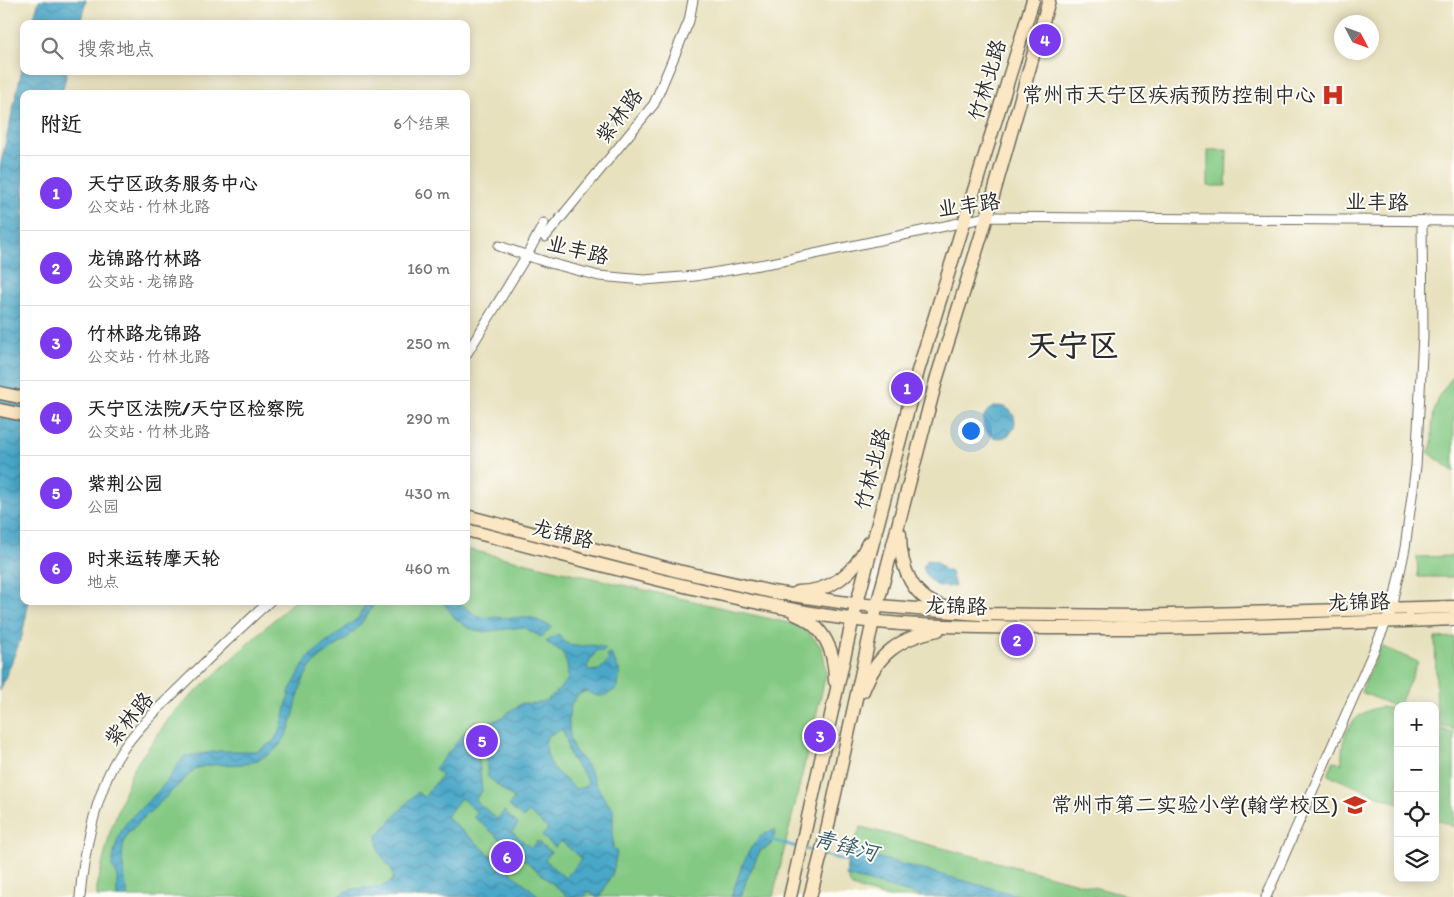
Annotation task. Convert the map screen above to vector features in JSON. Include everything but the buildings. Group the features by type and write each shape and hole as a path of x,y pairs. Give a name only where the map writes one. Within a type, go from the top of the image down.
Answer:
{"main road":[{"name":"竹林北路","path":"790,897 853,618 918,371 1033,0"},
{"name":"竹林北路","path":"810,897 825,839 873,621 936,378 987,217 1049,0"},
{"path":"0,393 20,397"},
{"path":"0,410 20,414"},
{"path":"772,592 806,592 828,588 846,576 862,555 882,510"},
{"path":"901,515 901,558 908,580 923,596 939,606 980,614"},
{"name":"龙锦路","path":"470,517 678,571 772,592 877,606 980,614 1133,616 1454,607"},
{"name":"龙锦路","path":"470,531 675,584 824,615 873,621 960,627 1135,628 1454,619"},
{"path":"764,602 806,618 821,631 832,654 835,697"},
{"path":"850,726 868,679 888,651 912,635 960,627"}],"street":[{"name":"紫林路","path":"545,237 654,104 689,21 693,0"},
{"name":"业丰路","path":"499,246 599,276 644,280 687,276 782,261 965,220 987,217 1454,221"},
{"path":"1266,897 1392,609 1405,548 1416,466 1422,336 1422,221"},
{"path":"470,348 527,255 544,223"},
{"name":"紫林路","path":"80,897 85,854 98,801 120,753 147,720 214,652 266,605"}],"green space":[{"path":"1208,150 1227,150 1226,186 1208,186"},
{"path":"1454,376 1454,472 1428,452 1432,444 1432,423 1435,408 1441,394"},
{"path":"470,550 797,625 816,640 822,650 826,674 773,897 97,897 97,887 110,832 133,769 173,713 290,605 470,605"},
{"path":"1454,556 1454,577 1418,577 1417,557"},
{"path":"1454,637 1454,731 1439,724 1435,638"},
{"path":"1381,646 1418,662 1401,702 1394,702 1394,706 1361,692"},
{"path":"1382,707 1394,709 1394,802 1328,775 1333,761 1342,764 1343,743 1350,726 1356,719 1372,709"},
{"path":"1439,728 1454,734 1454,827 1439,821"},
{"path":"861,827 1132,897 887,897 852,887 849,879 847,872 848,857"}],"water":[{"path":"39,0 86,0 81,20 33,20"},
{"path":"21,75 66,75 63,90 20,90 20,605 28,605 22,636 0,691 0,167"},
{"path":"999,406 1010,411 1015,422 1010,433 999,438 988,433 983,422 988,411"},
{"path":"927,560 936,561 944,570 951,572 955,586 943,587 934,584 925,573 923,567"},
{"path":"365,605 374,605 358,627 345,640 320,658 308,671 299,693 290,727 278,747 268,755 249,763 204,766 195,769 128,833 122,856 128,897 117,897 117,874 112,867 118,838 128,821 162,787 185,756 220,751 258,751 274,741 281,729 290,690 308,657 358,618"},
{"path":"445,605 462,605 478,617 533,618 552,627 541,637 523,627 483,632 468,628 455,618"},
{"path":"558,634 564,641 575,646 599,646 606,649 603,652 597,650 587,666 589,671 599,670 609,660 607,656 610,652 620,672 618,687 603,696 591,694 587,691 580,694 571,705 569,713 569,729 573,747 587,766 598,789 613,809 613,848 617,852 613,872 600,897 596,897 589,891 584,897 568,897 474,817 477,812 461,798 446,817 540,897 338,897 351,890 379,886 393,880 393,872 379,852 377,836 417,792 424,797 442,775 435,769 475,720 482,791 475,800 497,819 504,811 518,824 512,832 531,848 537,841 551,852 545,860 565,878 582,859 561,841 555,847 542,836 548,829 529,812 523,818 509,806 514,799 488,777 482,724 499,719 522,703 538,703 548,699 568,679 567,664 562,652 546,642","holes":["561,729 570,756 587,779 588,783 584,787 576,789 555,770 549,759 545,742 548,736"]},
{"path":"776,830 771,845 760,851 741,897 731,897 746,856 752,847 759,838"},
{"path":"850,850 1024,897 926,897 846,876"}],"waterway":[{"name":"青锋河","path":"771,840 797,847"},
{"name":"青锋河","path":"805,849 816,853"},
{"name":"青锋河","path":"824,855 850,862"}],"place":[{"name":"天宁区法院/天宁区检察院","path":"1045,40"},
{"name":"常州市天宁区疾病预防控制中心","path":"1333,95"},
{"name":"天宁区政务服务中心","path":"907,388"},
{"name":"龙锦路竹林路","path":"1017,640"},
{"name":"竹林路龙锦路","path":"820,736"},
{"name":"紫荆公园","path":"482,741"},
{"name":"常州市第二实验小学(翰学校区)","path":"1355,805"},
{"name":"时来运转摩天轮","path":"507,857"}],"district":[{"name":"天宁区","path":"1073,345"}]}
